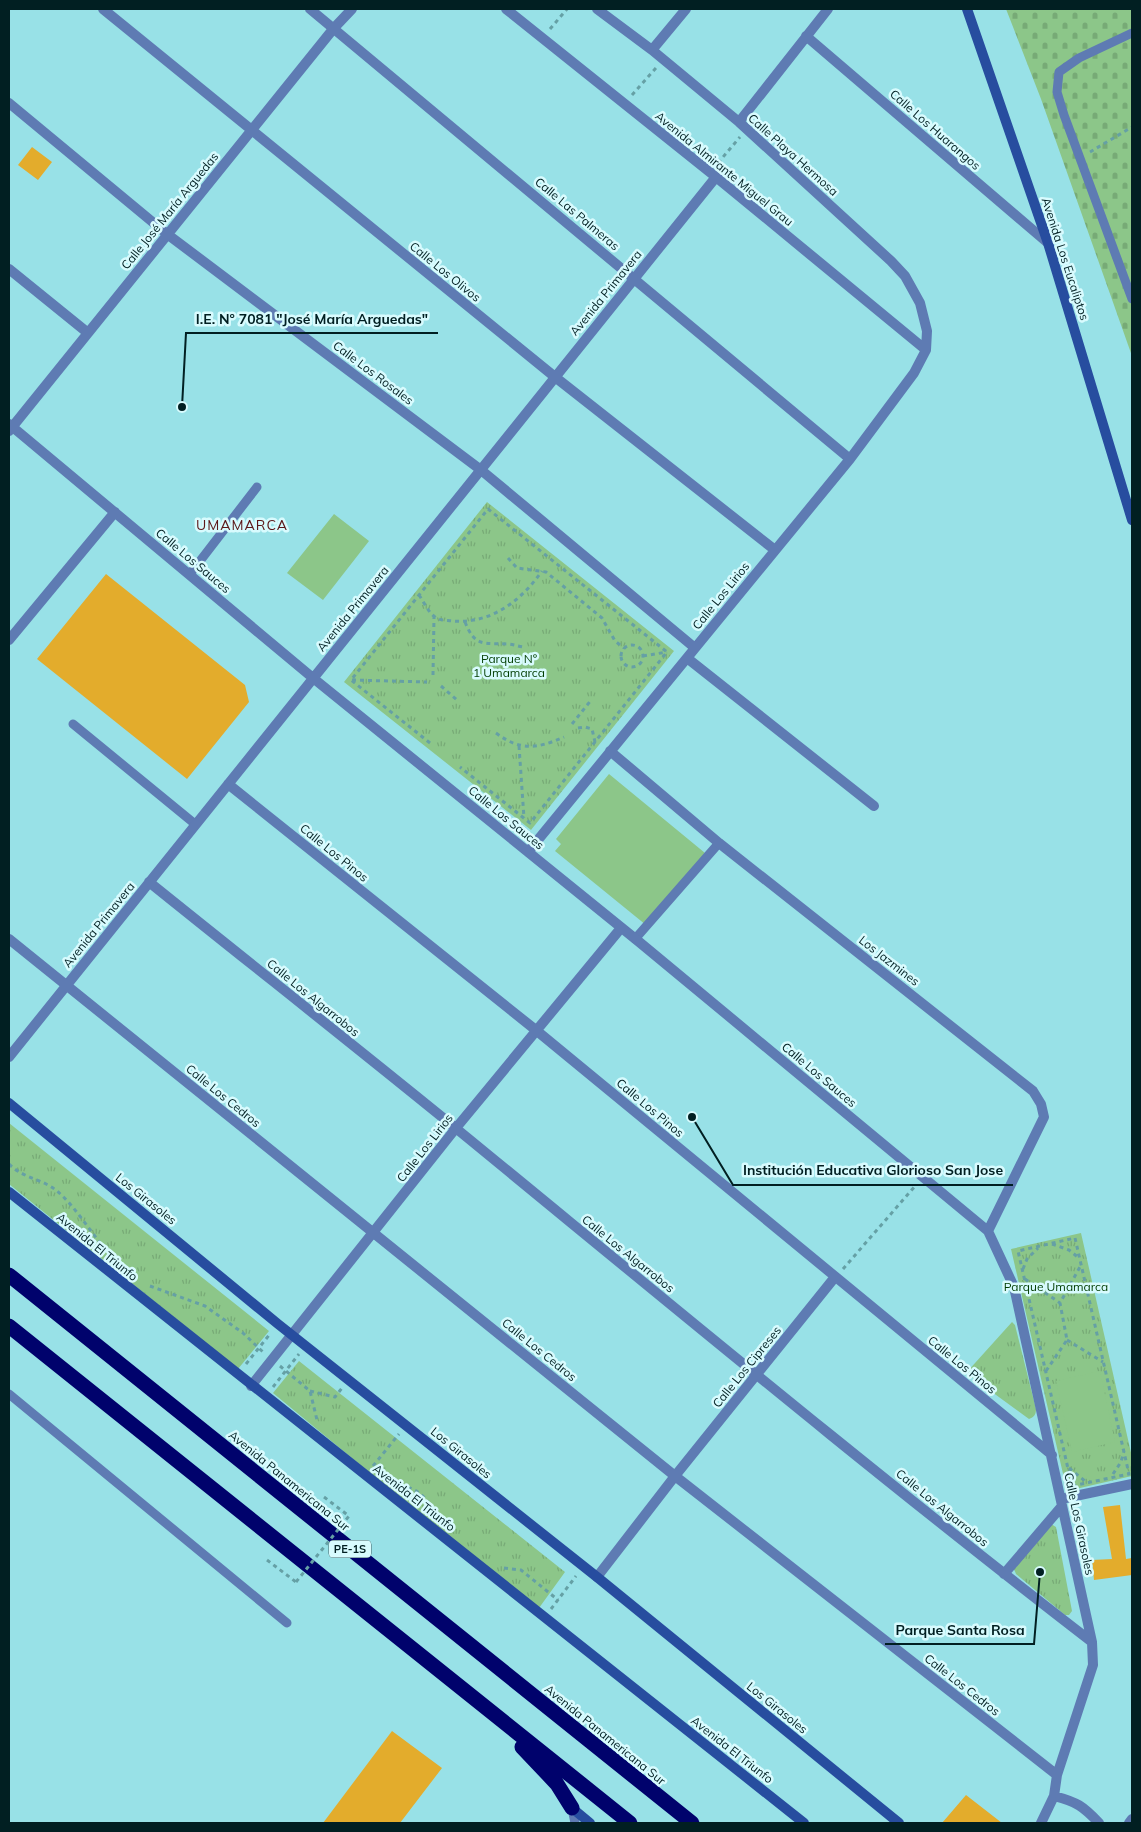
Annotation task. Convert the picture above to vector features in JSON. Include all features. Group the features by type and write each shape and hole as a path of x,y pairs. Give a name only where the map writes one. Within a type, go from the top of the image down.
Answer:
{"highway":[{"name":"Avenida Panamericana Sur","path":"9,1275 692,1823"},
{"path":"9,1326 630,1823"},
{"path":"474,1700 556,1784 572,1808"}],"street":[{"name":"Calle Los Olivos","path":"103,9 555,377 775,550"},
{"name":"Calle Las Palmeras","path":"310,9 850,459"},
{"name":"Calle José María Arguedas","path":"10,427 334,28 352,9"},
{"name":"Avenida Almirante Miguel Grau","path":"506,9 713,175 926,350"},
{"name":"Calle Playa Hermosa","path":"598,9 652,50 743,126 891,261 905,276 920,303 927,331 926,350"},
{"path":"652,50 686,9"},
{"path":"743,126 806,36 828,9"},
{"name":"Avenida Los Eucaliptos","path":"967,9 1048,243 1132,520"},
{"name":"Calle Los Huarangos","path":"806,36 1048,243"},
{"name":"Calle Los Rosales","path":"9,103 167,234 481,470 695,648"},
{"name":"Avenida Primavera","path":"9,1057 634,279 713,175"},
{"path":"9,269 88,333"},
{"name":"Calle Los Lirios","path":"528,852 850,459 914,373 926,350"},
{"name":"Calle Los Sauces","path":"10,427 190,574 313,678 635,939 988,1230"},
{"path":"9,640 115,512"},
{"path":"687,658 874,806"},
{"name":"Los Jazmines","path":"610,752 719,843 1033,1091 1041,1104 1044,1116 988,1230"},
{"name":"Calle Los Pinos","path":"228,784 537,1031 1052,1455"},
{"name":"Calle Los Algarrobos","path":"149,882 456,1128 756,1376 1092,1642"},
{"name":"Calle Los Lirios","path":"251,1386 456,1128 621,928"},
{"name":"Calle Los Cedros","path":"9,939 675,1476 1057,1775"},
{"name":"Los Girasoles","path":"9,1103 278,1324 597,1577 899,1823"},
{"name":"Avenida El Triunfo","path":"9,1192 251,1386 804,1823"},
{"name":"Calle Los Girasoles","path":"988,1230 1014,1287 1092,1642 1093,1665 1057,1775 1054,1796 1041,1823"},
{"name":"Calle Los Cipreses","path":"597,1577 675,1476 835,1277"},
{"path":"1004,1574 1061,1502 1132,1484"},
{"path":"1054,1796 1084,1807 1100,1823"},
{"path":"572,1808 590,1823"},
{"path":"1129,1823 1132,1819"}],"lane":[{"path":"1132,33 1080,58 1059,72 1057,92 1132,299"},
{"path":"190,574 257,488"},
{"path":"73,724 195,824"},
{"path":"635,939 719,843"},
{"path":"9,1394 286,1623"},
{"path":"572,1808 575,1823"}],"path":[{"path":"543,38 567,9"},
{"path":"625,104 663,60"},
{"path":"713,175 743,126"},
{"path":"1080,159 1132,127"},
{"path":"351,680 488,509 667,652"},
{"path":"508,558 517,568 546,572 602,618 609,633 624,648"},
{"path":"419,594 434,616 439,620 465,622 499,612 515,602 531,586 542,571"},
{"path":"433,675 434,616"},
{"path":"465,622 472,637 485,644 507,644 522,647"},
{"path":"624,648 631,645 638,646 643,656"},
{"path":"624,648 622,658 628,666 638,665 643,656"},
{"path":"643,656 667,652"},
{"path":"460,767 530,823 667,652"},
{"path":"351,680 427,682"},
{"path":"351,680 430,743"},
{"path":"440,686 457,700"},
{"path":"572,724 592,699"},
{"path":"578,728 592,729 595,743"},
{"path":"496,733 506,741 519,746 536,747 564,737"},
{"path":"519,746 524,818"},
{"path":"9,1164 24,1176 55,1189 64,1197 112,1258"},
{"path":"835,1277 923,1177"},
{"path":"1075,1238 1129,1474 1072,1486 1018,1251 1040,1246 1075,1238"},
{"path":"1051,1244 1069,1250 1080,1258"},
{"path":"1022,1271 1028,1259 1040,1246"},
{"path":"1046,1372 1067,1340 1060,1303 1082,1265"},
{"path":"1024,1278 1060,1303"},
{"path":"146,1284 205,1306 243,1333 271,1360 310,1391 335,1397"},
{"path":"238,1375 278,1324"},
{"path":"1067,1340 1103,1362"},
{"path":"265,1397 306,1346"},
{"path":"310,1391 316,1419 323,1425"},
{"path":"365,1460 373,1467 395,1439"},
{"path":"1108,1478 1118,1468 1124,1450"},
{"path":"1068,1467 1082,1480 1088,1482"},
{"path":"393,1484 411,1487 429,1501 434,1517"},
{"path":"267,1560 296,1582 349,1516 324,1497"},
{"path":"501,1568 521,1570 558,1600"},
{"path":"545,1617 574,1578"}],"green space":[{"path":"1006,9 1132,9 1132,356 1041,99"},
{"name":"Parque N° 1 Umamarca","path":"487,502 674,651 531,830 344,682"},
{"path":"334,514 369,541 323,600 287,573"},
{"path":"609,774 705,853 646,925 555,851 561,844 556,839"},
{"path":"9,1123 269,1331 238,1369 9,1184"},
{"name":"Parque Umamarca","path":"1081,1233 1132,1457 1132,1476 1067,1491 1011,1249"},
{"path":"1012,1322 1015,1325 1036,1409 1034,1416 1029,1419 966,1373"},
{"path":"299,1361 565,1572 539,1608 404,1501 273,1393"},
{"path":"1100,1371 1115,1442 1072,1452 1056,1381"},
{"path":"1051,1524 1056,1527 1072,1611 1069,1615 1065,1615 1016,1574 1014,1569"}],"building":[{"path":"32,147 52,162 38,180 18,165"},
{"path":"106,574 245,685 249,702 187,779 37,659"},
{"path":"1120,1505 1126,1559 1132,1558 1132,1575 1094,1580 1092,1560 1112,1559 1103,1507"},
{"path":"392,1731 442,1768 400,1823 323,1823"},
{"path":"966,1795 1002,1823 942,1823"}],"place":[{"name":"I.E. N° 7081 \"José María Arguedas\"","path":"182,407"},
{"name":"Institución Educativa Glorioso San Jose","path":"692,1117"},
{"name":"Parque Santa Rosa","path":"1040,1572"}],"district":[{"name":"UMAMARCA","path":"242,525"}]}
